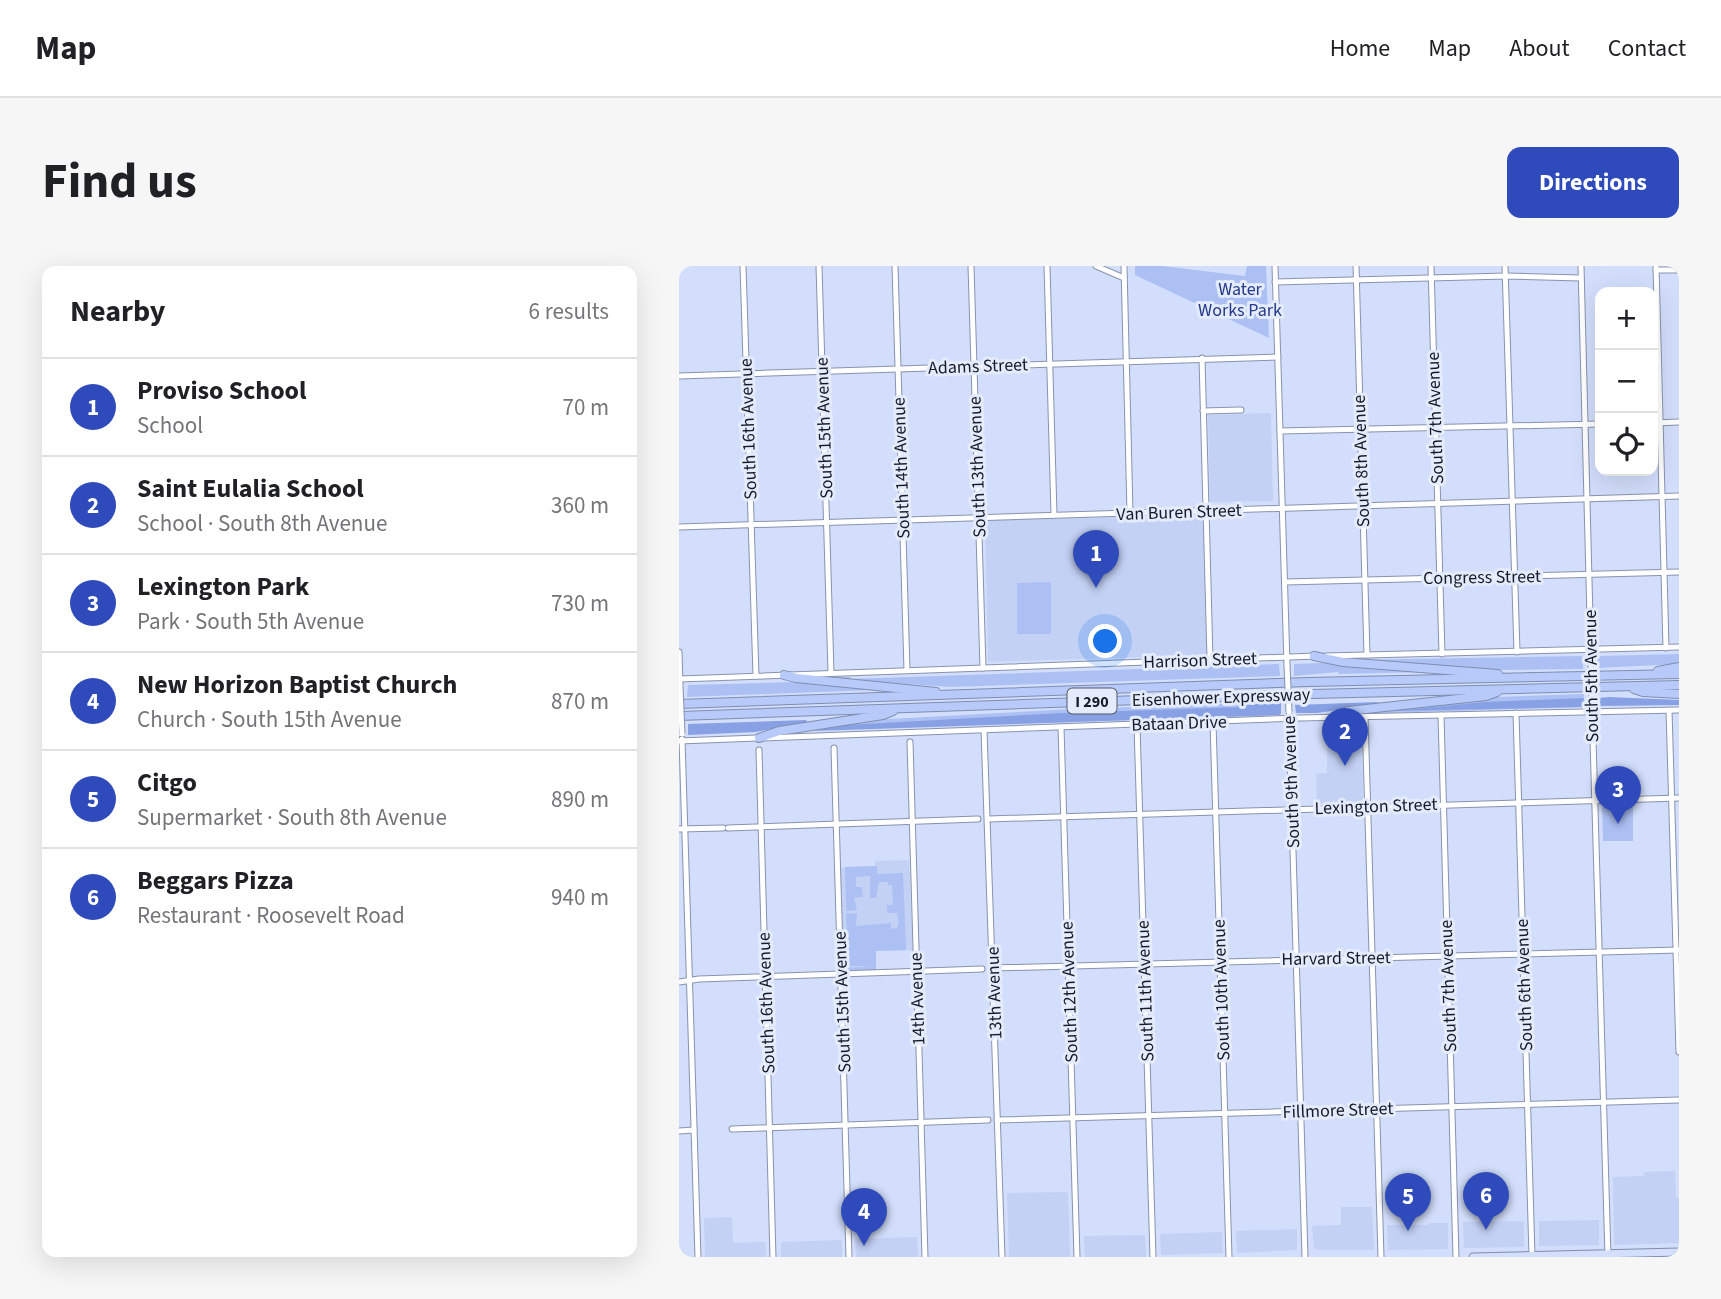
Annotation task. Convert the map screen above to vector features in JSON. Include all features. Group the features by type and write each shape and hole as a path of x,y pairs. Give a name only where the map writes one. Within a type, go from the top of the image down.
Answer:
{"highway":[{"path":"1314,656 1343,662 1488,672 1511,677"},
{"path":"1649,675 1679,667"},
{"name":"Eisenhower Expressway","path":"679,704 1679,674"},
{"path":"784,675 928,690 950,695"},
{"name":"Eisenhower Expressway","path":"679,716 1679,685"},
{"path":"1628,687 1643,692 1679,694"},
{"path":"1335,717 1348,711 1486,696 1504,689"},
{"path":"759,738 779,731 883,715 901,708"}],"main road":[{"path":"1473,1257 1679,1252"},
{"path":"1639,1257 1647,1253"}],"street":[{"name":"South 16th Avenue","path":"743,266 756,676"},
{"name":"South 15th Avenue","path":"819,266 831,673"},
{"name":"South 14th Avenue","path":"895,266 907,670"},
{"name":"South 13th Avenue","path":"971,266 983,668"},
{"path":"1047,266 1054,515"},
{"path":"1095,266 1124,278"},
{"path":"1124,266 1130,513"},
{"name":"South 9th Avenue","path":"1275,266 1305,1257"},
{"name":"South 8th Avenue","path":"1356,266 1367,655"},
{"name":"South 7th Avenue","path":"1431,266 1442,654"},
{"path":"1506,266 1517,652"},
{"name":"South 5th Avenue","path":"1581,266 1608,1255"},
{"path":"1666,648 1656,268 1679,270"},
{"path":"1275,282 1506,276 1581,278"},
{"name":"Adams Street","path":"679,376 1277,357"},
{"path":"1202,358 1210,659"},
{"path":"1203,411 1241,410"},
{"path":"1660,422 1679,422"},
{"path":"1280,431 1595,424"},
{"name":"Van Buren Street","path":"679,527 1679,496"},
{"name":"Congress Street","path":"1285,582 1679,572"},
{"name":"Harrison Street","path":"679,679 1287,656 1679,647"},
{"path":"679,652 682,829 698,1257"},
{"name":"Bataan Drive","path":"681,738 759,738 1137,725 1289,715 1364,717 1592,708 1679,710"},
{"path":"1669,710 1679,1052"},
{"name":"South 6th Avenue","path":"1516,713 1532,1256"},
{"name":"South 7th Avenue","path":"1441,715 1456,1257"},
{"path":"1364,717 1381,1257"},
{"name":"South 10th Avenue","path":"1213,722 1229,1257"},
{"name":"South 11th Avenue","path":"1137,725 1153,1257"},
{"name":"South 12th Avenue","path":"1061,727 1077,1257"},
{"name":"13th Avenue","path":"984,730 1002,1257"},
{"name":"14th Avenue","path":"910,742 925,1257"},
{"name":"South 15th Avenue","path":"834,748 849,1257"},
{"name":"South 16th Avenue","path":"759,750 773,1257"},
{"name":"Lexington Street","path":"988,819 1679,798"},
{"path":"682,829 978,819"},
{"name":"Harvard Street","path":"993,968 1677,950"},
{"path":"679,982 765,976 982,969"},
{"name":"Fillmore Street","path":"997,1120 1679,1100"},
{"path":"732,1129 988,1120"},
{"path":"679,1131 694,1130"}],"shaded area":[{"path":"1271,413 1273,501 1210,502 1208,415"},
{"path":"1204,515 1208,655 988,662 985,520"},
{"path":"1584,698 1583,707 1393,711 1485,702"},
{"path":"1598,698 1679,700 1679,705 1599,706"},
{"path":"1281,702 1279,715 814,731 847,725 1062,713 1242,707"},
{"path":"1380,704 1317,713 1296,713 1295,705"},
{"path":"806,720 808,723 755,732 688,735 688,724"},
{"path":"1362,736 1363,802 1317,804 1316,774 1327,773 1327,738"},
{"path":"909,860 913,950 876,951 876,970 846,970 843,967 840,868 875,866 875,861"},
{"path":"1675,1171 1676,1197 1679,1198 1679,1243 1614,1245 1613,1177"},
{"path":"1068,1192 1070,1257 1009,1257 1007,1193"},
{"path":"1341,1207 1372,1207 1374,1250 1314,1248 1312,1226 1341,1225"},
{"path":"732,1217 733,1243 765,1242 766,1257 705,1257 704,1218"},
{"path":"1599,1220 1599,1245 1539,1246 1539,1221"},
{"path":"1524,1221 1524,1247 1464,1248 1463,1222"},
{"path":"1448,1223 1448,1249 1388,1250 1387,1225"},
{"path":"1297,1229 1295,1250 1237,1253 1236,1231"},
{"path":"1222,1232 1223,1253 1161,1255 1160,1234"},
{"path":"1145,1235 1146,1257 1085,1257 1084,1236"},
{"path":"917,1237 918,1257 856,1257 855,1239"},
{"path":"842,1240 842,1257 781,1257 781,1242"}],"green space":[{"name":"Water Works Park","path":"1135,266 1162,266 1245,276 1247,266 1266,266 1269,338 1135,275"},
{"path":"1051,582 1051,634 1017,634 1017,583"},
{"path":"1679,654 1679,664 1597,668 1597,657 1600,656"},
{"path":"1581,656 1583,669 1505,670 1348,660"},
{"path":"1321,663 1428,672 1338,672 1294,676 1294,664"},
{"path":"1279,664 1280,676 950,687 822,678 850,679"},
{"path":"796,682 873,690 687,697 688,685"},
{"path":"1584,694 1583,707 1349,714 1496,697"},
{"path":"1281,702 1279,715 797,731 780,734 853,721 1072,709"},
{"path":"1633,806 1633,841 1603,841 1602,807"},
{"path":"877,866 877,874 903,873 906,950 876,951 876,970 847,970 873,966 848,966 846,913 857,914 856,926 891,923 891,929 897,928 899,923 897,913 887,913 887,905 893,905 892,885 879,882 876,898 870,898 870,876 856,877 856,887 862,887 863,897 854,898 857,910 846,911 845,867"}],"place":[{"name":"Proviso School","path":"1096,588"},
{"name":"Saint Eulalia School","path":"1345,766"},
{"name":"Lexington Park","path":"1618,824"},
{"name":"Beggars Pizza","path":"1486,1230"},
{"name":"Citgo","path":"1408,1231"},
{"name":"New Horizon Baptist Church","path":"864,1246"}]}
